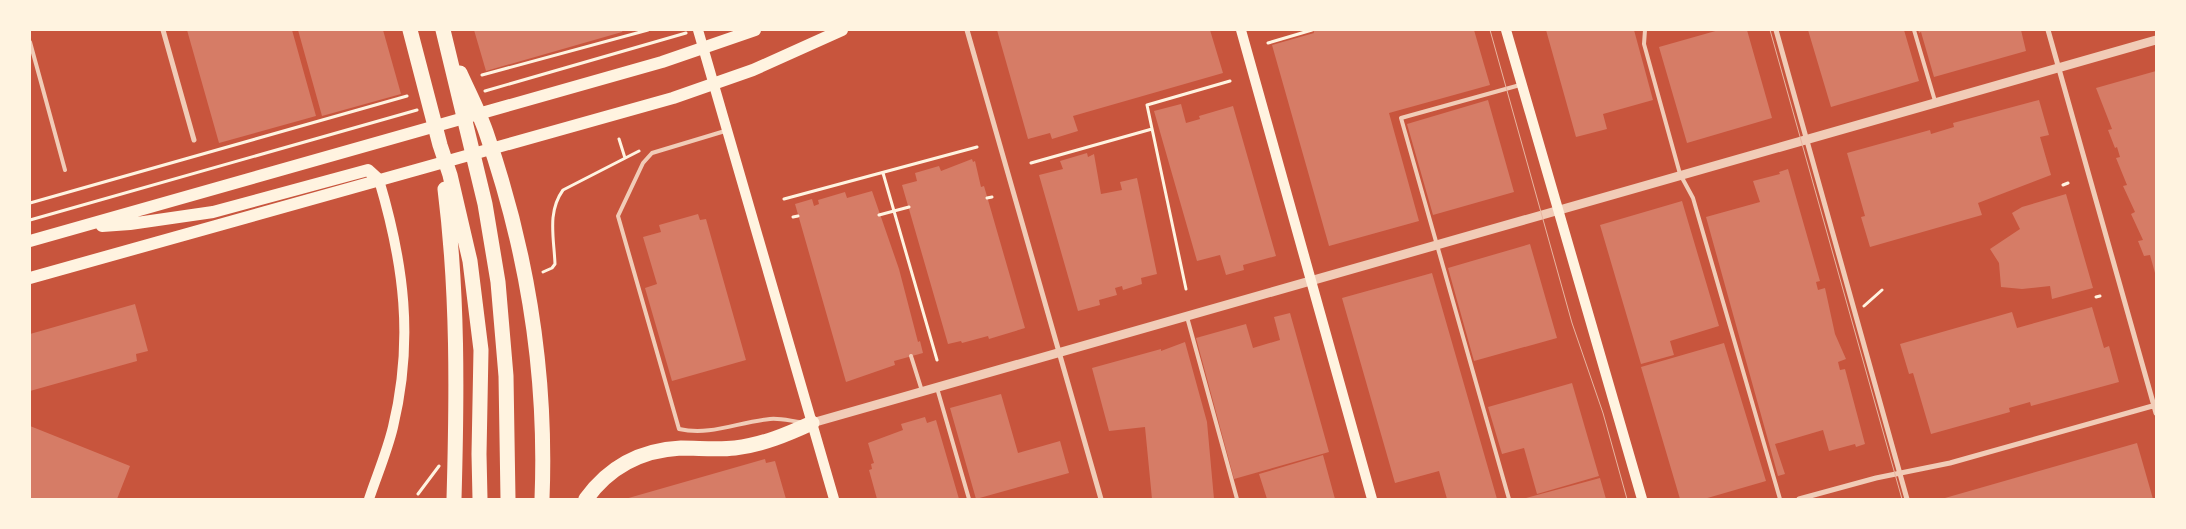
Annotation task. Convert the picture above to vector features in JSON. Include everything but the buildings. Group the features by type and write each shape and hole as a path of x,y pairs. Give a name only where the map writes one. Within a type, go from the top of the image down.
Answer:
{"highway":[{"path":"410,30 440,145 454,212 470,261 481,350 480,499"},
{"path":"445,37 485,204 503,321 508,499"},
{"path":"452,63 486,131 506,198 523,266 536,348 543,432 542,499"},
{"path":"454,212 458,360 454,499"},
{"path":"586,499 613,471 647,454 665,449 737,448 782,436 812,423"}],"main road":[{"path":"698,30 834,499"},
{"path":"30,241 704,48 755,30"},
{"path":"30,278 673,98 756,69 842,30"},
{"path":"1241,30 1372,499"},
{"path":"1506,30 1642,499"},
{"path":"79,227 130,224 213,212 368,170 379,180 392,224 401,265 405,307 405,342 404,368 393,428 369,499"}],"street":[{"path":"163,30 194,140"},
{"path":"966,30 1060,351 1101,499"},
{"path":"1776,30 1907,499"},
{"path":"2048,30 2156,414"},
{"path":"812,423 1806,138 2156,40"},
{"path":"1799,499 1950,463 2155,405"}],"lane":[{"path":"1645,30 1644,44 1680,174 1693,198 1780,499"},
{"path":"1914,30 1935,102"},
{"path":"30,42 65,170"},
{"path":"1509,499 1401,118 1522,84"},
{"path":"728,130 652,153 643,163 618,216 678,429 690,432 716,431 771,419 812,423"},
{"path":"1187,315 1237,499"},
{"path":"911,356 922,391"},
{"path":"937,387 969,499"}],"path":[{"path":"482,76 648,30 650,36"},
{"path":"482,92 694,30"},
{"path":"1268,43 1312,30"},
{"path":"1186,289 1147,105 1230,81"},
{"path":"30,203 407,96"},
{"path":"30,220 424,108"},
{"path":"1031,163 1152,129"},
{"path":"619,139 625,158"},
{"path":"784,199 978,147"},
{"path":"543,272 552,268 555,264 552,219 557,198 570,185 642,150"},
{"path":"883,172 937,360"},
{"path":"2063,185 2068,183"},
{"path":"987,198 992,197"},
{"path":"879,215 909,207"},
{"path":"793,218 798,216"},
{"path":"1862,308 1882,290"},
{"path":"418,494 439,465"}],"tram line":[{"path":"1490,30 1572,323 1603,413 1627,499"},
{"path":"1770,30 1902,499"}]}
